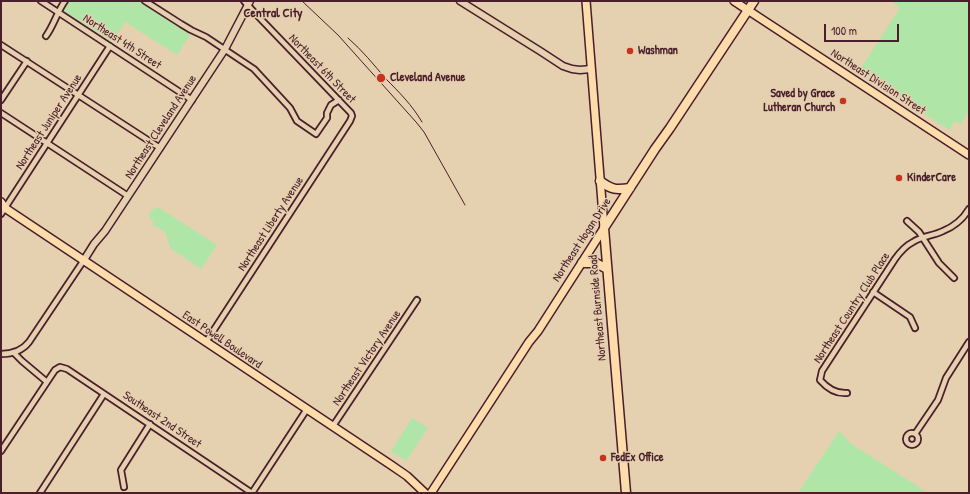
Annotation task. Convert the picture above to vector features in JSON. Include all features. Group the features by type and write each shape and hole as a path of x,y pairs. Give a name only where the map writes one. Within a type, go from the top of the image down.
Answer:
{"highway":[{"name":"Northeast Hogan Drive","path":"604,228 754,1"},
{"path":"600,181 614,189 630,188"},
{"name":"Northeast Burnside Road","path":"604,228 626,493"},
{"path":"582,262 596,263 607,269"}],"main road":[{"path":"460,1 563,66 580,70 591,68"},
{"name":"Northeast Burnside Road","path":"586,1 604,228"},
{"name":"Northeast Division Street","path":"734,1 969,155"},
{"name":"Northeast Cleveland Avenue","path":"84,260 94,244 105,231 225,49 247,2"},
{"name":"East Powell Boulevard","path":"2,208 84,260 403,473 424,493"},
{"name":"Northeast Hogan Drive","path":"431,493 604,228"}],"street":[{"name":"Northeast 4th Street","path":"41,1 192,100"},
{"path":"46,36 52,27 64,1"},
{"path":"145,1 181,24 225,49 257,72 290,108 297,121 316,134 327,118 326,113 331,105 339,100"},
{"name":"Northeast 6th Street","path":"247,2 351,113 352,116"},
{"path":"1,45 160,148"},
{"name":"Northeast Juniper Avenue","path":"2,208 79,95 110,46"},
{"path":"1,100 27,61"},
{"path":"1,113 128,196"},
{"name":"Northeast Liberty Avenue","path":"206,342 352,116"},
{"name":"Northeast Country Club Place","path":"847,393 837,392 826,386 820,380 822,371 873,292 904,248 923,237 943,232 957,223 969,209"},
{"path":"907,221 919,232 939,263 954,278"},
{"path":"1,354 14,353 24,348 31,340 84,260"},
{"path":"873,292 910,317 915,328"},
{"name":"Northeast Victory Avenue","path":"333,426 417,300"},
{"path":"915,434 938,400 946,378 969,342"},
{"path":"1,451 47,382 14,353"},
{"name":"Southeast 2nd Street","path":"47,382 55,370 60,367 67,369 252,493"},
{"path":"40,493 104,394"},
{"path":"252,493 307,409"},
{"path":"124,487 121,470 150,424"}],"green space":[{"path":"69,1 138,1 190,35 177,55 125,22 112,42 63,10"},
{"path":"891,1 969,1 969,111 961,124 955,121 949,130 859,71 900,8"},
{"path":"158,207 217,245 201,269 170,248 166,233 152,224 154,220 151,220 148,215 152,210"},
{"path":"412,418 428,428 406,461 391,451"},
{"path":"839,431 850,443 928,493 798,493"}],"tram line":[{"path":"302,1 338,35 424,132 465,205"},
{"path":"348,38 405,99 422,122"}],"place":[{"name":"Washman","path":"630,51"},
{"name":"Cleveland Avenue","path":"381,78"},
{"name":"Saved by Grace Lutheran Church","path":"843,101"},
{"name":"KinderCare","path":"899,178"},
{"name":"FedEx Office","path":"603,458"}],"district":[{"name":"Central City","path":"273,14"}]}
